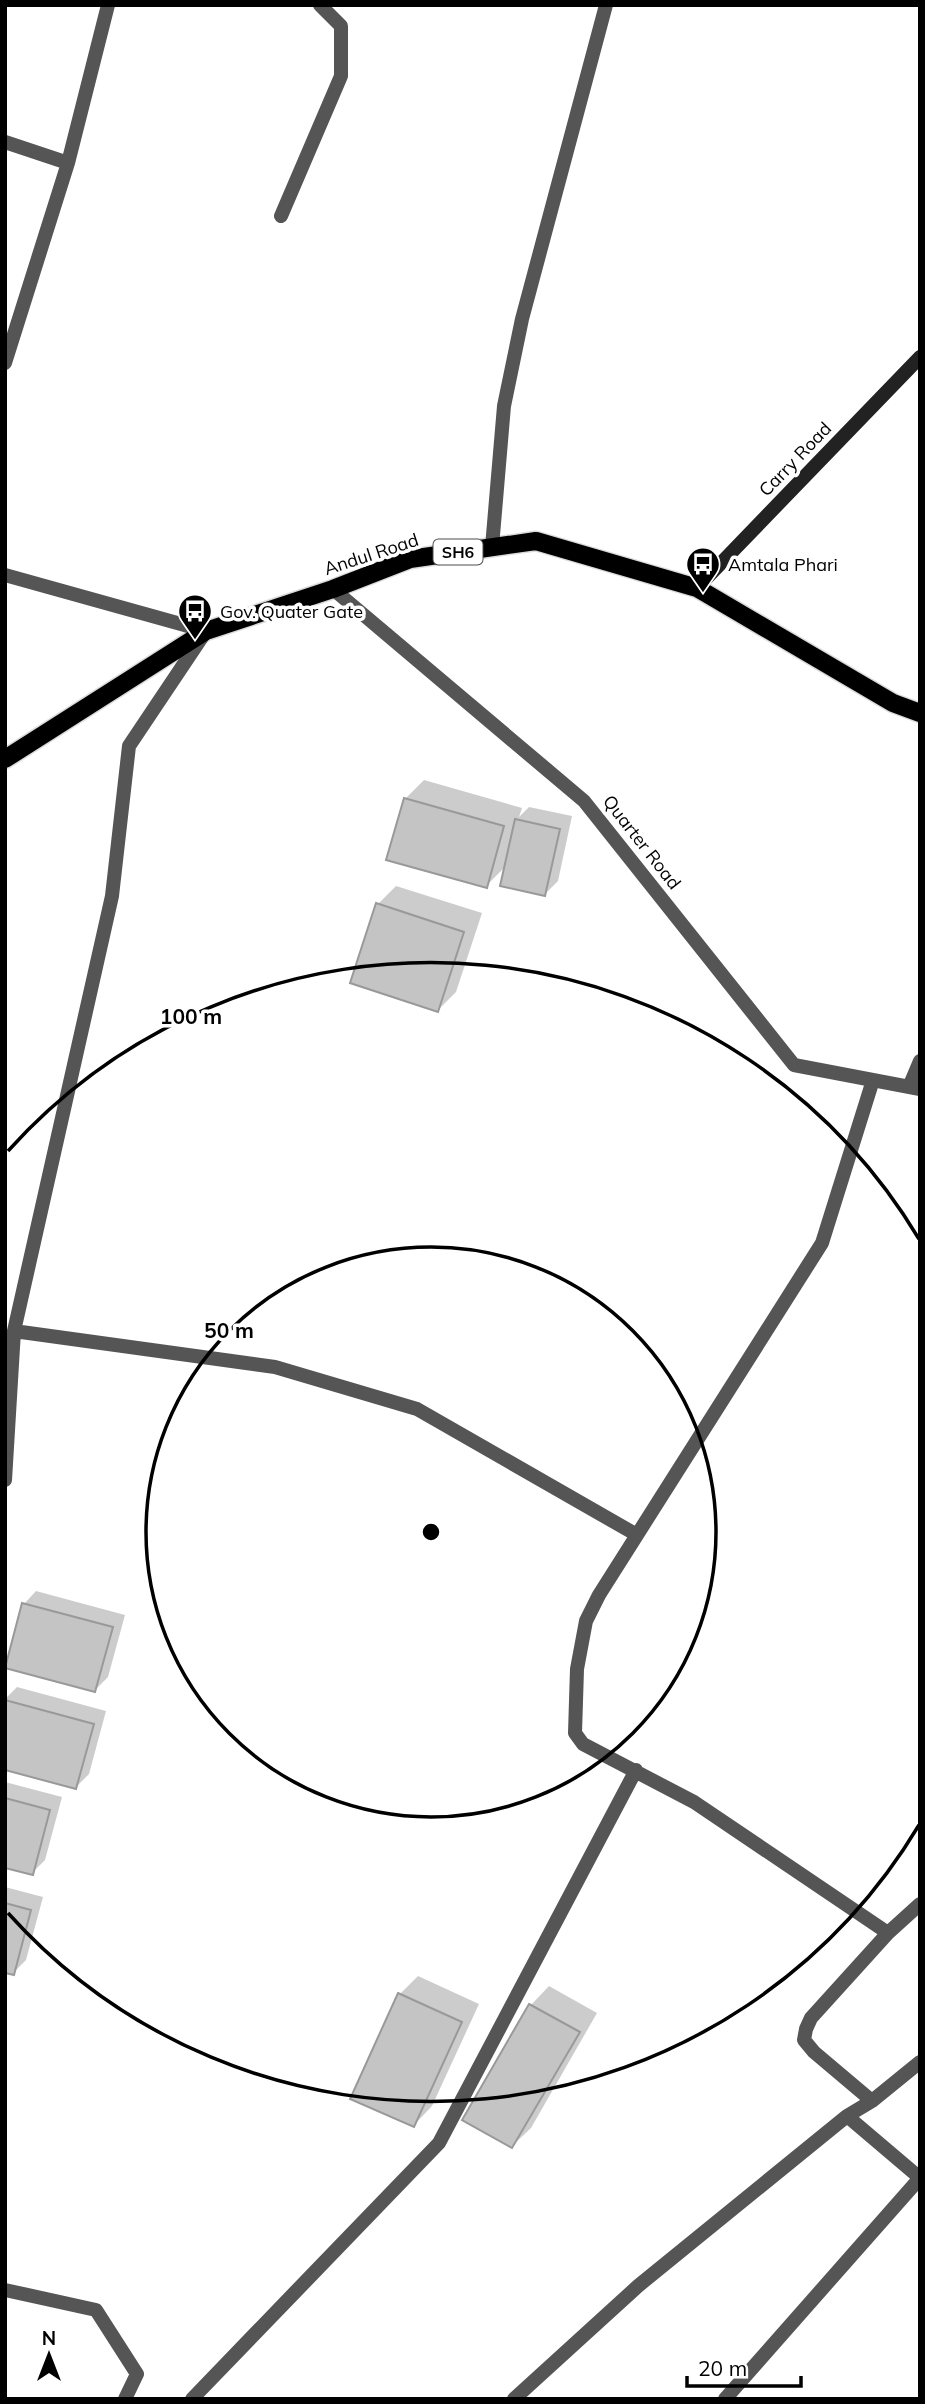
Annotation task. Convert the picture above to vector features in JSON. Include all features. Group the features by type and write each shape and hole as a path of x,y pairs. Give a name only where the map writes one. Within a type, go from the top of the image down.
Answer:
{"main road":[{"name":"Carry Road","path":"697,588 920,357"},
{"name":"Andul Road","path":"5,759 206,631 333,589 410,559 536,541 697,588 893,703 920,713"}],"street":[{"path":"5,363 68,163 108,5"},
{"path":"281,216 341,76 341,26 320,5"},
{"path":"492,547 504,406 519,332 606,5"},
{"path":"5,142 68,163"},
{"path":"5,576 206,631 129,746 112,896 14,1331 5,1480"},
{"name":"Quarter Road","path":"333,589 584,801 794,1065 914,1088"},
{"path":"914,1088 920,1061"},
{"path":"873,1080 822,1243 599,1595 586,1621 577,1669 575,1733 583,1744 694,1802 888,1933"},
{"path":"14,1331 275,1367 417,1409 637,1535"},
{"path":"192,2399 439,2143 636,1770"},
{"path":"872,2101 814,2052 804,2040 806,2029 811,2018 888,1933 920,1904"},
{"path":"514,2399 638,2286 847,2116 872,2101 920,2062"},
{"path":"725,2399 920,2178 847,2116"},
{"path":"5,2290 96,2310 137,2374 125,2399"}],"building":[{"path":"404,798 504,826 487,888 386,860"},
{"path":"515,819 560,829 545,896 500,886"},
{"path":"376,903 464,932 438,1012 350,983"},
{"path":"22,1603 113,1627 95,1692 5,1668"},
{"path":"5,1700 94,1724 76,1789 5,1770"},
{"path":"5,1798 50,1810 33,1875 5,1868"},
{"path":"5,1903 31,1910 14,1975 5,1973"},
{"path":"398,1993 462,2022 414,2127 350,2099"},
{"path":"529,2004 580,2032 512,2148 462,2120"}],"place":[{"name":"Amtala Phari","path":"703,594"},
{"name":"Gov. Quater Gate","path":"195,641"}]}
